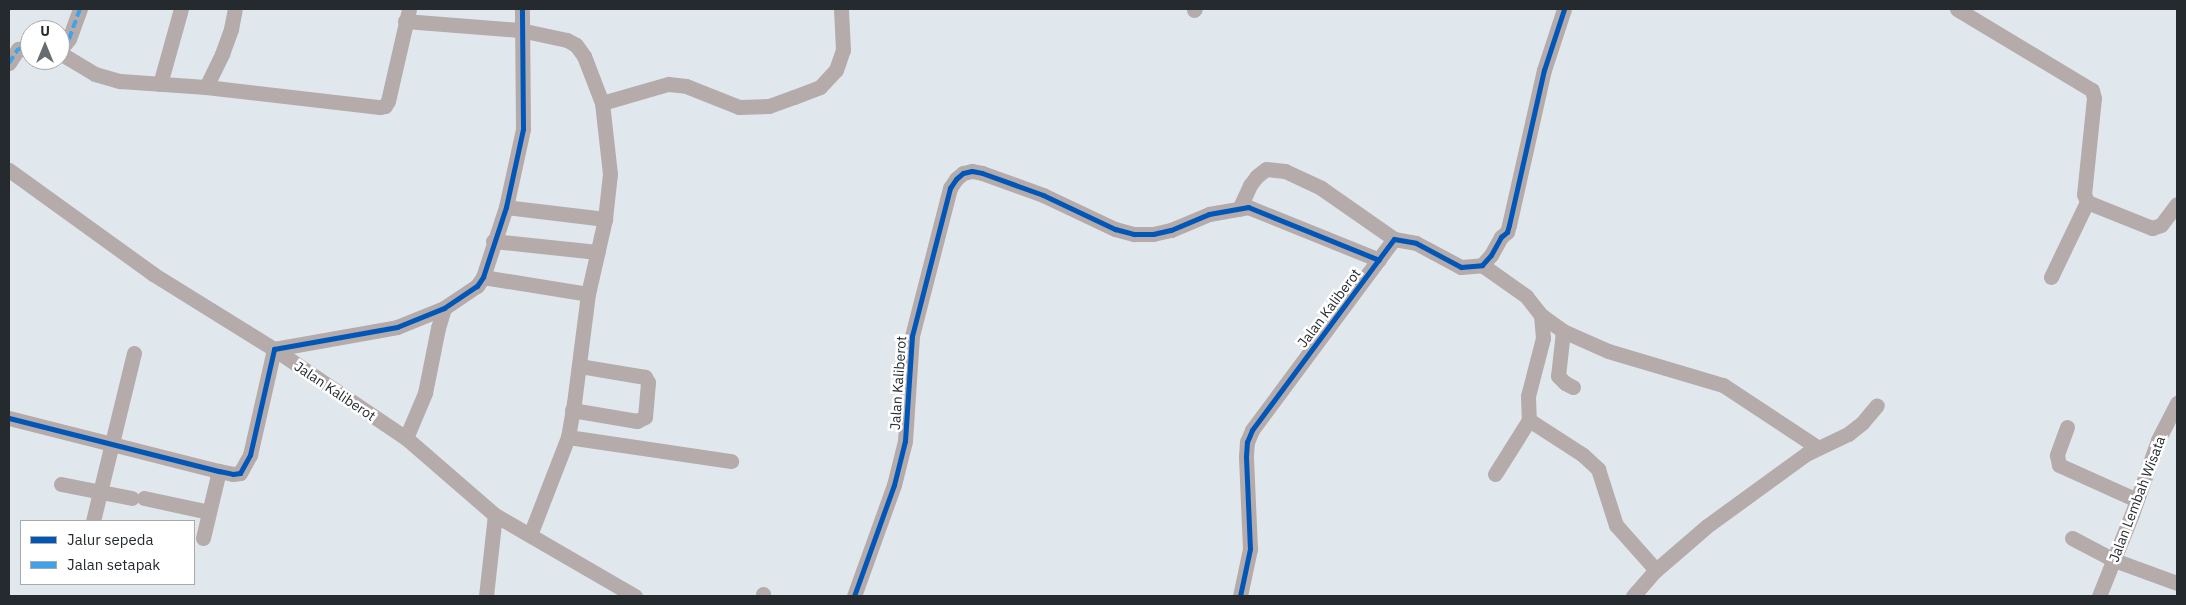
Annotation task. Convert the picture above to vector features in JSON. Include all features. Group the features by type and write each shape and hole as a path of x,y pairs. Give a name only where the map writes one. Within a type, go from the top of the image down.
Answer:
{"street":[{"path":"70,34 80,9"},
{"path":"160,84 182,9"},
{"path":"206,87 222,54 231,29 235,9"},
{"path":"9,418 219,471 233,474 240,473 247,464 274,350 397,327 444,308 476,286 483,277 493,241 506,207 523,130 520,30 522,9"},
{"path":"602,103 668,84 686,86 734,106 747,108 769,106 820,87 836,70 843,50 841,9"},
{"path":"1482,265 1507,232 1544,70 1564,9"},
{"path":"1957,9 2092,90 2094,98 2084,194 2087,202 2051,277"},
{"path":"70,58 96,74 107,78 206,87 365,106 385,106 388,101 407,15 552,35 576,45 584,56 602,103 610,171 605,219 588,294 568,437 530,535"},
{"path":"9,63 20,49"},
{"path":"1239,209 1250,185 1266,169 1285,171 1321,188 1394,239 1416,243 1460,267 1482,265 1526,296 1541,315 1563,331 1608,351 1723,385 1817,447"},
{"name":"Jalan Kaliberot","path":"9,170 153,274 274,350 406,438 495,515 635,596"},
{"name":"Jalan Kaliberot","path":"854,596 894,485 905,441 912,336 950,188 956,179 963,173 972,171 982,173 1043,195 1102,223 1134,234 1153,234 1171,230 1209,214 1239,209"},
{"path":"2087,202 2152,228 2161,225 2177,204"},
{"path":"506,207 605,219"},
{"path":"1239,209 1248,207 1270,214 1330,241 1379,260"},
{"name":"Jalan Kaliberot","path":"1240,596 1250,550 1246,456 1247,442 1252,430 1394,239"},
{"path":"493,241 597,252"},
{"path":"483,277 588,294"},
{"path":"406,438 426,393 438,328 444,308"},
{"path":"1495,474 1529,420 1528,396 1543,338 1541,315"},
{"path":"1563,331 1558,376 1564,383 1573,387"},
{"path":"93,520 134,354"},
{"path":"572,410 637,421 645,417 648,382 646,377 579,366"},
{"name":"Jalan Lembah Wisata","path":"2099,596 2137,500 2158,440 2177,403"},
{"path":"1633,596 1656,570 1707,526 1817,447 1848,434 1862,424 1877,405"},
{"path":"1529,420 1583,456 1598,469 1612,519 1656,570"},
{"path":"2066,426 2057,456 2059,465 2137,500"},
{"path":"568,437 731,461"},
{"path":"203,538 219,471"},
{"path":"61,484 209,512"},
{"path":"486,596 495,515"},
{"path":"2072,538 2114,560 2177,583"}],"marked path":[{"path":"70,36 80,9"},
{"path":"9,63 20,49"}],"cycle path":[{"path":"9,418 219,471 233,474 240,473 250,455 274,349 397,327 444,308 477,286 483,277 506,207 523,129 522,9"},
{"path":"1240,596 1250,549 1246,456 1247,442 1252,430 1394,239 1416,243 1461,267 1482,265 1491,255 1501,237 1507,232 1544,70 1564,9"},
{"path":"854,596 894,485 905,441 912,336 950,188 963,173 972,171 982,173 1043,195 1115,229 1134,234 1153,234 1171,230 1209,214 1248,207 1379,260"}]}
